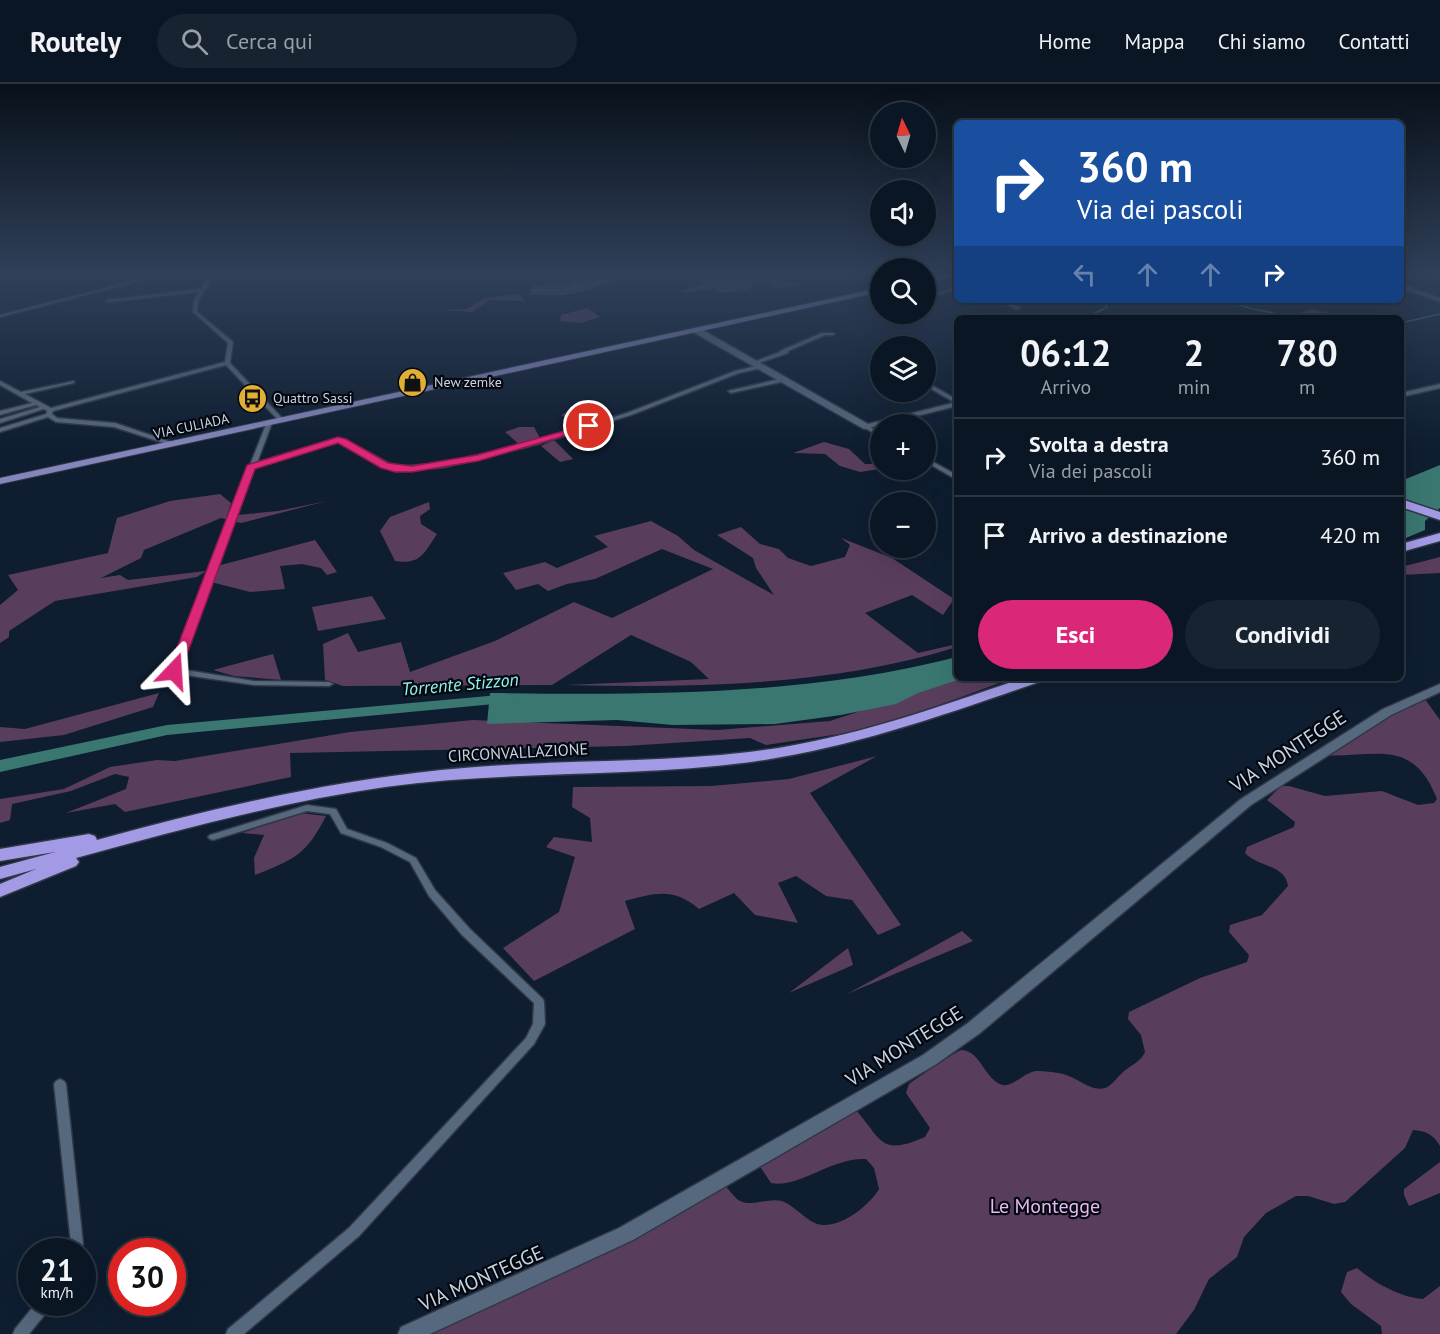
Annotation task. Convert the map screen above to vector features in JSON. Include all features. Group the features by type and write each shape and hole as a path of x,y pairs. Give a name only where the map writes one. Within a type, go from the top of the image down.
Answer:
{"highway":[{"path":"1404,504 1437,516"},
{"path":"1404,550 1440,537"},
{"path":"1404,551 1440,546"},
{"name":"CIRCONVALLAZIONE","path":"0,873 145,833 310,794 442,774 665,764 762,755 878,731 1028,681"},
{"path":"0,855 133,832 145,833"},
{"path":"0,891 78,859 130,844 145,833"}],"main road":[{"name":"VIA CULIADA","path":"0,481 690,331"}],"street":[{"path":"217,331 231,343 227,363"},
{"path":"698,331 870,429"},
{"path":"250,467 338,440 395,469 445,465 536,443 611,420 757,365 824,334 833,334"},
{"path":"782,352 795,352"},
{"path":"0,421 48,411 227,363"},
{"path":"227,363 281,420"},
{"path":"730,391 784,380"},
{"path":"20,394 72,382"},
{"path":"0,383 37,403 56,420 115,425 172,444"},
{"path":"1404,392 1440,384"},
{"path":"936,390 954,400"},
{"path":"863,425 954,402"},
{"path":"0,413 37,403"},
{"path":"0,430 48,411"},
{"path":"182,693 174,671 268,423"},
{"path":"936,466 954,476"},
{"path":"174,671 254,683 329,684"},
{"name":"VIA MONTEGGE","path":"408,1334 626,1234 929,1060 974,1028 1246,802 1388,712 1440,688"},
{"path":"213,837 307,808 333,811 344,831 384,844 413,860 432,893 466,932 538,1002 539,1023 530,1041 445,1136 354,1232 232,1334"},
{"path":"60,1084 75,1238"},
{"path":"20,1334 34,1316"}],"green space":[{"path":"579,405 604,419 587,418 582,424 561,415"},
{"path":"519,427 534,427 540,438 520,445 505,432"},
{"path":"554,440 573,459 560,462 541,446"},
{"path":"824,442 849,449 865,464 870,464 870,470 860,472 840,466 825,454 793,453"},
{"path":"220,494 231,503 227,516 278,511 327,501 241,523 221,518 144,550 141,558 101,578 120,575 128,580 206,571 197,577 55,601 9,631 9,637 0,643 0,605 18,590 8,575 108,553 117,518 170,501"},
{"path":"429,502 430,509 420,516 421,524 437,534 421,556 411,561 395,561 380,531 390,517"},
{"path":"651,521 678,536 694,550 774,595 756,568 753,558 717,535 741,527 760,544 779,549 788,558 811,566 845,557 850,545 841,538 870,549 870,558 892,558 954,599 943,615 912,595 865,613 918,653 954,645 954,648 861,670 763,682 664,686 566,685 709,679 691,662 631,635 552,685 343,686 325,680 323,644 348,633 358,652 401,642 410,672 495,641 574,602 612,618 713,569 662,549 595,579 567,584 548,591 538,584 516,590 503,573 545,562 557,568 608,547 594,536"},
{"path":"315,540 337,572 327,575 321,568 302,564 280,566 285,589 250,592 211,582 217,566"},
{"path":"1440,557 1440,573 1404,575 1404,566"},
{"path":"372,596 386,619 318,631 312,607"},
{"path":"273,654 281,680 234,676 213,670"},
{"path":"954,680 1005,681 912,715 846,733 766,745 750,738 626,746 290,753 291,777 125,812 115,804 66,813 126,789 129,777 115,774 71,791 12,804 10,820 0,823 0,799 64,789 110,767 157,760 175,761 350,732 473,720 717,730 830,721"},
{"path":"159,693 153,707 64,735 0,742 0,727 25,729"},
{"name":"Le Montegge","path":"1422,695 1440,720 1440,1146 1429,1134 1413,1130 1405,1148 1345,1202 1334,1204 1308,1196 1296,1196 1266,1213 1244,1237 1237,1257 1209,1279 1194,1310 1176,1334 432,1334 721,1182 742,1202 782,1201 817,1224 826,1225 844,1220 861,1209 879,1189 874,1168 866,1159 841,1163 804,1178 781,1184 771,1183 757,1162 855,1109 877,1136 890,1145 910,1143 925,1137 930,1128 906,1093 909,1084 959,1051 974,1055 992,1078 1003,1085 1011,1084 1032,1072 1039,1071 1063,1074 1094,1088 1108,1087 1145,1052 1141,1035 1128,1019 1129,1012 1200,978 1247,962 1249,955 1229,932 1230,925 1262,915 1288,886 1282,874 1250,858 1245,853 1247,847 1294,827 1295,822 1267,800 1281,786 1325,796 1382,791 1418,805 1434,803 1437,799 1427,779 1416,766 1403,758 1374,754 1320,755"},
{"path":"877,756 810,793 901,925 878,935 852,900 826,896 796,876 778,883 798,923 755,915 734,893 699,909 681,897 655,894 625,901 635,929 534,981 503,948 559,912 575,857 546,847 554,837 592,842 590,818 572,807 573,787 711,786 789,779"},
{"path":"300,813 326,816 312,839 298,854 280,865 255,875 254,858 264,835 242,833"},
{"path":"962,931 973,941 847,994"},
{"path":"848,948 853,965 789,993"},
{"path":"1440,1162 1440,1193 1409,1206 1404,1189"},
{"path":"1357,1268 1388,1288 1414,1298 1423,1299 1440,1286 1440,1334 1382,1334 1381,1326 1351,1304 1341,1292 1347,1272"}],"shaded area":[{"path":"1440,465 1440,508 1425,521 1425,530 1404,539 1404,480"},
{"path":"954,658 955,681 918,693 896,704 841,715 775,724 673,725 617,720 487,724 490,693 607,694 725,690 784,686 900,670"}],"waterway":[{"name":"Torrente Stizzon","path":"0,766 167,730 510,699"}],"place":[{"name":"New zemke","path":"413,382"},
{"name":"Quattro Sassi","path":"252,398"}],"route":[{"path":"174,671 250,467 338,440 353,446 385,466 395,469 412,469 478,458 589,426"}]}
